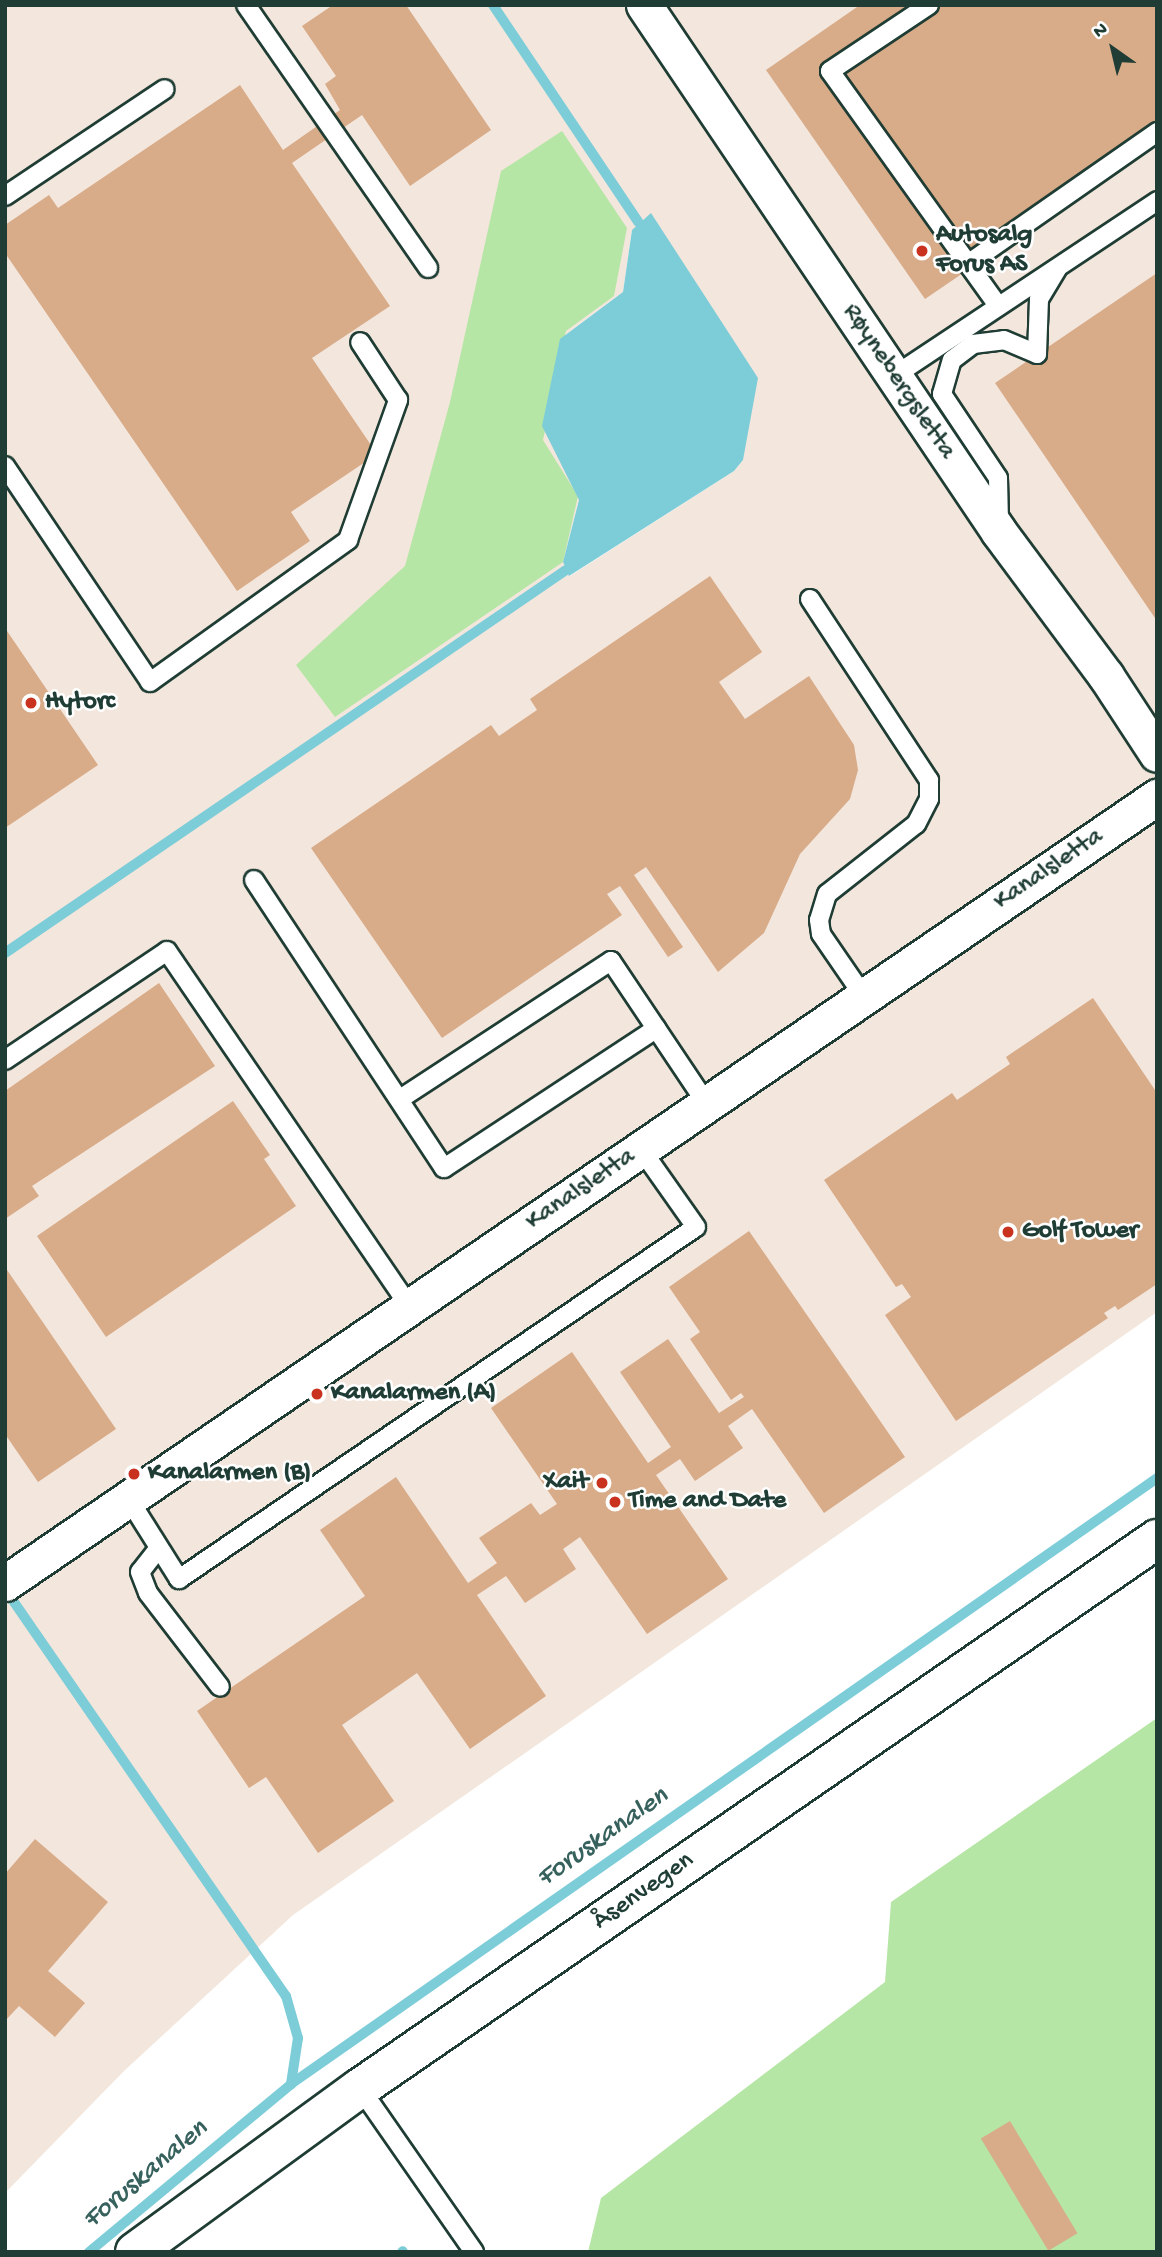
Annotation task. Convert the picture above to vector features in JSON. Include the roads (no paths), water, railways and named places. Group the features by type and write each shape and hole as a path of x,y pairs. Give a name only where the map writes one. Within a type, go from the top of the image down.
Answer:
{"street":[{"name":"Røynebergsletta","path":"644,5 999,532 1106,676 1157,754"},
{"name":"Kanalsletta","path":"5,1583 706,1102 1157,797"},
{"name":"Åsenvegen","path":"135,2252 360,2088 1157,1539"}],"lane":[{"path":"246,5 428,268"},
{"path":"929,5 830,71 998,306"},
{"path":"5,195 165,89"},
{"path":"968,264 1157,132"},
{"path":"894,376 1157,201"},
{"path":"999,532 998,478 942,394 952,360 973,344 1004,340 1037,354 1039,299 1056,269"},
{"path":"5,466 150,682 348,541 398,400 360,342"},
{"path":"810,599 929,780 929,799 916,824 827,894 820,919 821,934 863,995"},
{"path":"254,880 444,1168 656,1029"},
{"path":"5,1060 167,951 410,1307"},
{"path":"400,1099 611,961 706,1102"},
{"path":"128,1498 179,1579 696,1227 641,1149"},
{"path":"158,1549 140,1572 148,1593 220,1687"},
{"path":"360,2088 474,2252"}],"water":[{"path":"651,213 758,378 743,460 734,471 569,576 563,562 579,500 542,426 560,339 623,292 632,230"}],"waterway":[{"path":"493,5 638,222"},
{"path":"5,953 566,570"},
{"name":"Foruskanalen","path":"89,2252 291,2084 1157,1478"},
{"path":"5,1589 286,1996 298,2038 291,2084"}],"place":[{"name":"Autosalg Forus AS","path":"922,251"},
{"name":"Hytorc","path":"31,703"},
{"name":"Golf Tower","path":"1008,1232"},
{"name":"Kanalarmen (A)","path":"317,1394"},
{"name":"Kanalarmen (B)","path":"134,1474"},
{"name":"Xait","path":"602,1483"},
{"name":"Time and Date","path":"615,1502"}]}
